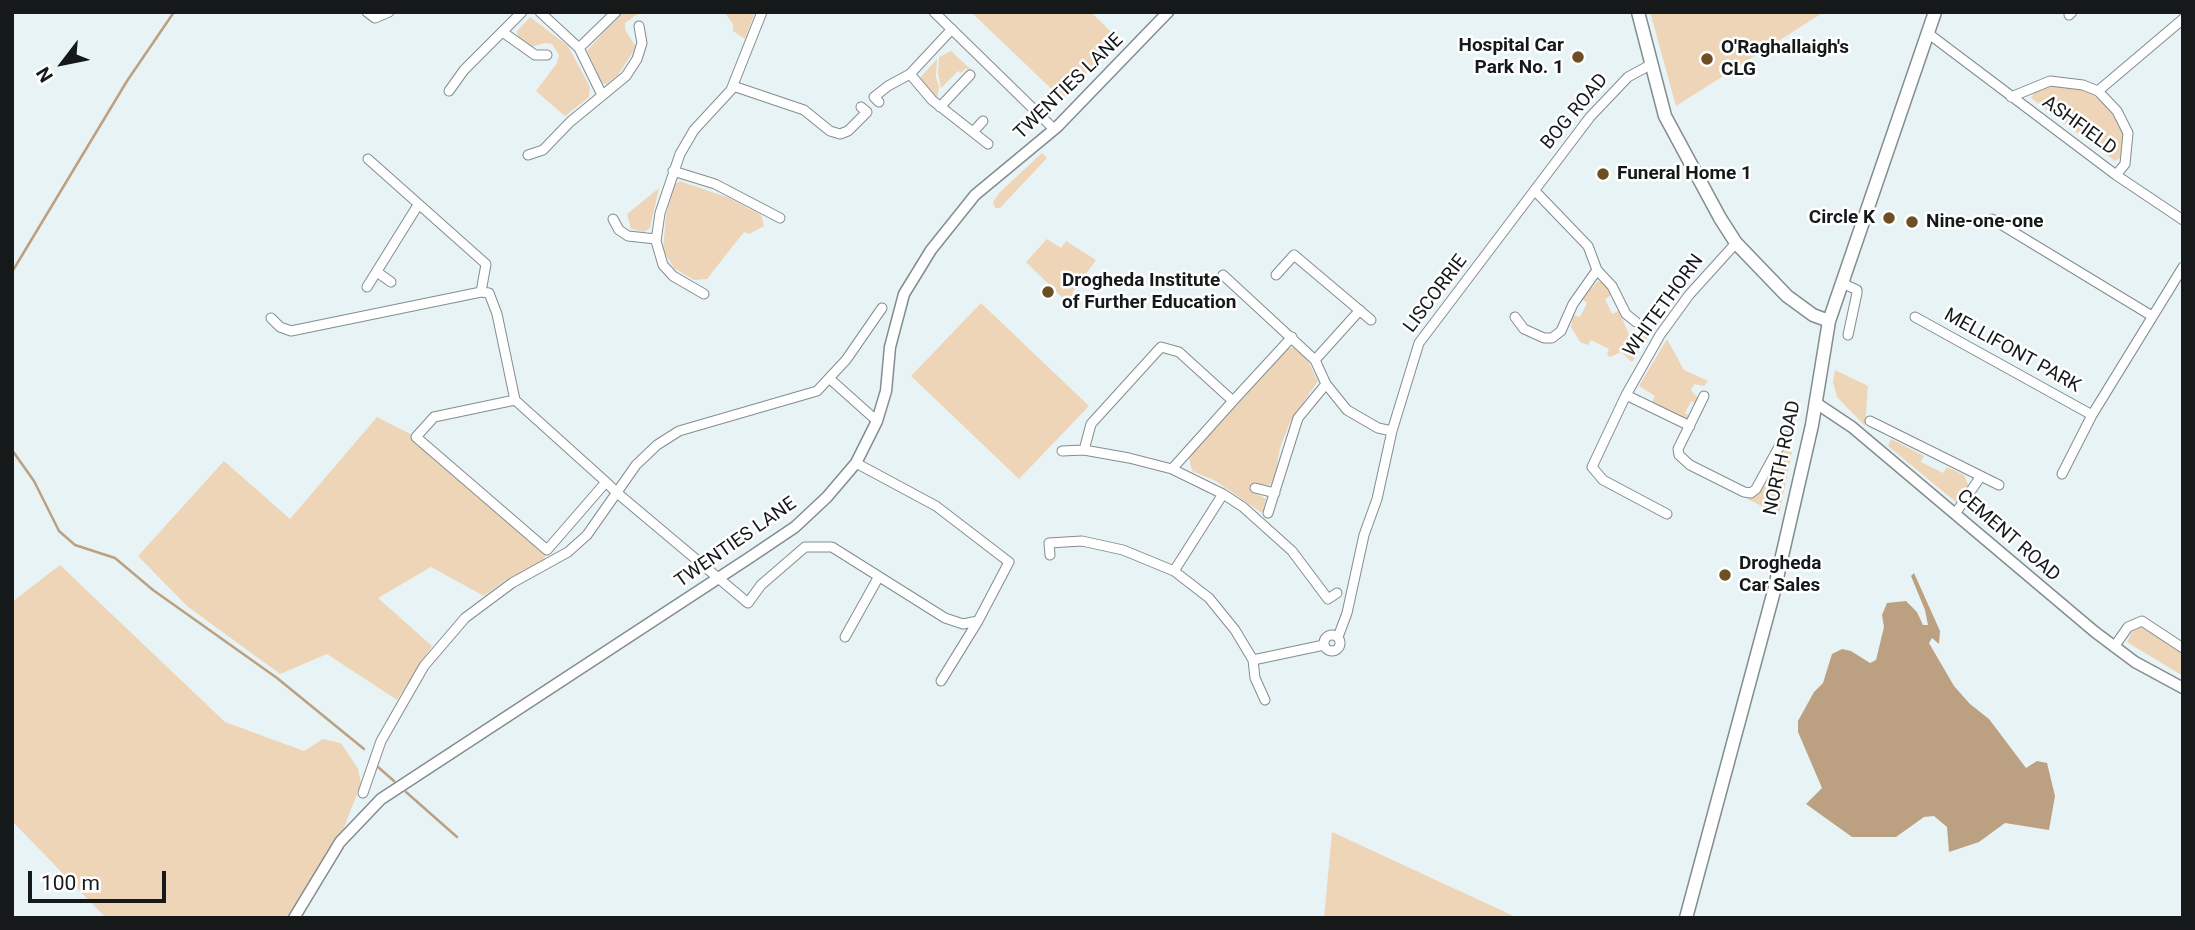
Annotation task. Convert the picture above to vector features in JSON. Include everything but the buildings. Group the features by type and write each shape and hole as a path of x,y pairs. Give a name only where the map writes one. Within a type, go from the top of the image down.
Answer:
{"main road":[{"path":"1638,12 1665,116 1736,243 1787,296 1813,315 1829,321"},
{"name":"NORTH ROAD","path":"1686,918 1741,721 1816,403 1829,321 1935,12"}],"street":[{"path":"367,12 375,18 389,12"},
{"path":"449,91 464,70 504,33 522,12"},
{"path":"540,12 579,48 602,95"},
{"path":"579,48 616,12"},
{"path":"704,294 663,265 657,255 656,239 660,213 673,171 694,130 733,86 762,12"},
{"path":"934,12 1054,129"},
{"name":"TWENTIES LANE","path":"294,918 340,842 381,799 795,527 827,497 856,463 877,421 886,391 896,320 914,276 930,250 975,195 1054,129 1168,12"},
{"name":"ASHFIELD","path":"2098,91 2183,19"},
{"path":"528,155 543,149 626,76 637,59 642,43 639,26"},
{"path":"879,102 874,97 887,86 910,74 952,29"},
{"path":"504,33 535,55 547,55"},
{"name":"ASHFIELD","path":"1928,34 2011,97 2116,175 2125,164 2128,133 2118,111 2098,91 2083,85 2050,81 2011,97"},
{"name":"BOG ROAD","path":"1535,191 1614,90 1628,77 1650,65"},
{"path":"910,74 940,107 988,144"},
{"path":"940,107 970,75"},
{"path":"733,86 804,110 830,131 839,134 848,131 867,111 861,107"},
{"path":"973,132 983,121"},
{"path":"368,159 486,264 481,292"},
{"path":"673,171 715,184 780,218"},
{"path":"2116,175 2183,220"},
{"path":"1535,191 1588,246 1597,270 1612,286 1626,314 1636,322"},
{"name":"LISCORRIE","path":"1253,660 1324,645 1327,637 1338,637 1347,613 1364,535 1377,499 1392,431 1419,343 1535,191"},
{"path":"368,287 418,205"},
{"path":"612,219 619,230 628,236 656,239"},
{"path":"1992,219 2152,316"},
{"name":"WHITETHORN","path":"1667,514 1603,480 1592,467 1626,395 1660,335 1689,295 1736,243"},
{"path":"1276,275 1294,255 1371,320"},
{"name":"MELLIFONT PARK","path":"2062,474 2092,415 2183,267"},
{"path":"1515,317 1524,329 1544,338 1552,338 1561,331 1573,304 1597,270"},
{"path":"377,272 391,282"},
{"path":"1223,275 1315,360 1325,384 1347,410 1378,428 1392,431"},
{"path":"1842,283 1857,293 1848,335"},
{"path":"271,318 280,327 291,331 481,292 489,293 493,298 515,400 616,492 748,603 761,585 805,547 832,547 948,620 963,624 978,621"},
{"path":"363,793 381,741 424,666 465,618 486,600 568,552 587,535 636,465 657,445 679,431 817,391 830,379 882,308"},
{"path":"1315,360 1360,310"},
{"name":"MELLIFONT PARK","path":"1914,317 2092,415"},
{"path":"1172,469 1292,337"},
{"path":"1084,450 1091,424 1161,347 1179,352 1233,401"},
{"path":"830,379 877,421"},
{"path":"1268,513 1298,418 1325,384"},
{"path":"1626,395 1690,426"},
{"path":"1704,396 1678,449 1681,460 1744,492 1751,493 1756,489 1785,436"},
{"path":"515,400 433,416 416,437 547,550 606,482"},
{"name":"CEMENT ROAD","path":"1816,403 1852,427 2114,647 2183,688"},
{"path":"1870,421 1999,485"},
{"path":"1062,451 1084,450 1172,469 1223,494 1292,551 1328,599 1337,593"},
{"path":"856,463 936,506 1009,562 986,611 941,681"},
{"path":"1955,514 1981,476"},
{"path":"1255,488 1275,493"},
{"path":"1174,571 1223,494"},
{"path":"1050,555 1049,543 1083,541 1123,550 1174,571 1209,598 1235,630 1253,660 1255,678 1265,700"},
{"path":"845,636 878,578"},
{"path":"2114,647 2128,627 2142,621 2183,648"}],"shaded area":[{"path":"621,12 640,12 625,23 625,30 636,47 618,75 607,84 602,83 587,51"},
{"path":"755,12 745,39 733,31 733,24 725,13"},
{"path":"971,12 1091,12 1118,39 1062,99"},
{"name":"O'Raghallaigh's CLG","path":"1650,12 1824,12 1676,106"},
{"path":"530,17 568,46 590,87 589,97 565,116 536,91 557,63 559,55 552,44 531,47 518,39 517,31"},
{"path":"951,51 977,75 975,77 966,68 961,73 958,71 941,88 939,57"},
{"path":"937,59 936,77 939,87 937,99 919,79"},
{"path":"2050,86 2087,90 2111,109 2124,131 2120,158 2115,161 2031,98 2034,93"},
{"path":"1042,153 1047,158 1000,208 995,208 993,202 1000,192"},
{"path":"680,181 729,198 761,215 764,226 749,234 744,232 707,279 694,280 674,268 663,250 666,215 675,184"},
{"path":"659,188 650,228 644,232 631,229 627,214"},
{"path":"1047,239 1061,248 1066,241 1096,260 1072,293 1081,302 1074,309 1026,262"},
{"path":"1598,281 1605,283 1611,295 1605,299 1612,314 1619,311 1630,337 1648,328 1652,331 1632,362 1621,352 1610,357 1607,354 1609,349 1591,340 1588,345 1580,342 1571,327 1573,315 1580,317 1587,303 1582,299"},
{"path":"981,303 1089,406 1019,479 911,376"},
{"path":"1667,339 1684,370 1708,381 1704,386 1694,384 1691,390 1698,398 1697,404 1691,401 1685,413 1690,416 1684,420 1652,402 1655,396 1639,386"},
{"path":"1287,348 1295,348 1306,357 1318,381 1290,422 1280,448 1274,480 1269,485 1256,484 1253,492 1266,499 1262,513 1214,480 1192,471 1189,457"},
{"path":"1835,370 1868,386 1865,426 1837,397 1833,382"},
{"path":"377,417 416,437 547,550 541,570 507,579 484,596 431,567 378,598 432,646 397,700 327,654 280,674 187,606 138,556 224,461 290,519"},
{"path":"1891,439 1924,456 1921,462 1943,473 1947,467 1964,475 1969,487 1967,493 1957,503 1888,446"},
{"path":"1782,450 1792,452 1779,514 1747,499 1763,485 1768,488 1774,478 1768,474"},
{"path":"60,565 225,722 304,751 323,739 341,743 358,769 361,784 332,858 302,918 106,918 12,821 12,602"},
{"path":"1914,573 1940,631 1939,644 1932,638 1929,643 1954,686 1970,704 1989,719 2026,768 2037,761 2047,763 2055,796 2049,830 2005,823 1979,842 1949,852 1947,827 1934,816 1924,817 1896,837 1852,837 1806,804 1822,788 1798,732 1798,721 1814,692 1823,683 1832,654 1842,649 1851,651 1870,663 1876,660 1884,627 1882,615 1887,603 1906,601 1917,612 1923,625 1928,625 1911,576"},
{"path":"2140,625 2183,654 2183,676 2127,642 2135,626"},
{"path":"1332,832 1518,918 1324,918"}],"waterway":[{"path":"12,272 127,81 174,12"},
{"path":"12,450 34,481 59,531 75,545 115,558 153,590 277,678 364,749"},
{"path":"378,767 394,781"},
{"path":"406,792 457,837"}],"place":[{"name":"Hospital Car Park No. 1","path":"1578,57"},
{"name":"O'Raghallaigh's CLG","path":"1707,59"},
{"name":"Funeral Home 1","path":"1603,174"},
{"name":"Circle K","path":"1889,218"},
{"name":"Nine-one-one","path":"1912,222"},
{"name":"Drogheda Institute of Further Education","path":"1048,292"},
{"name":"Drogheda Car Sales","path":"1725,575"}]}
